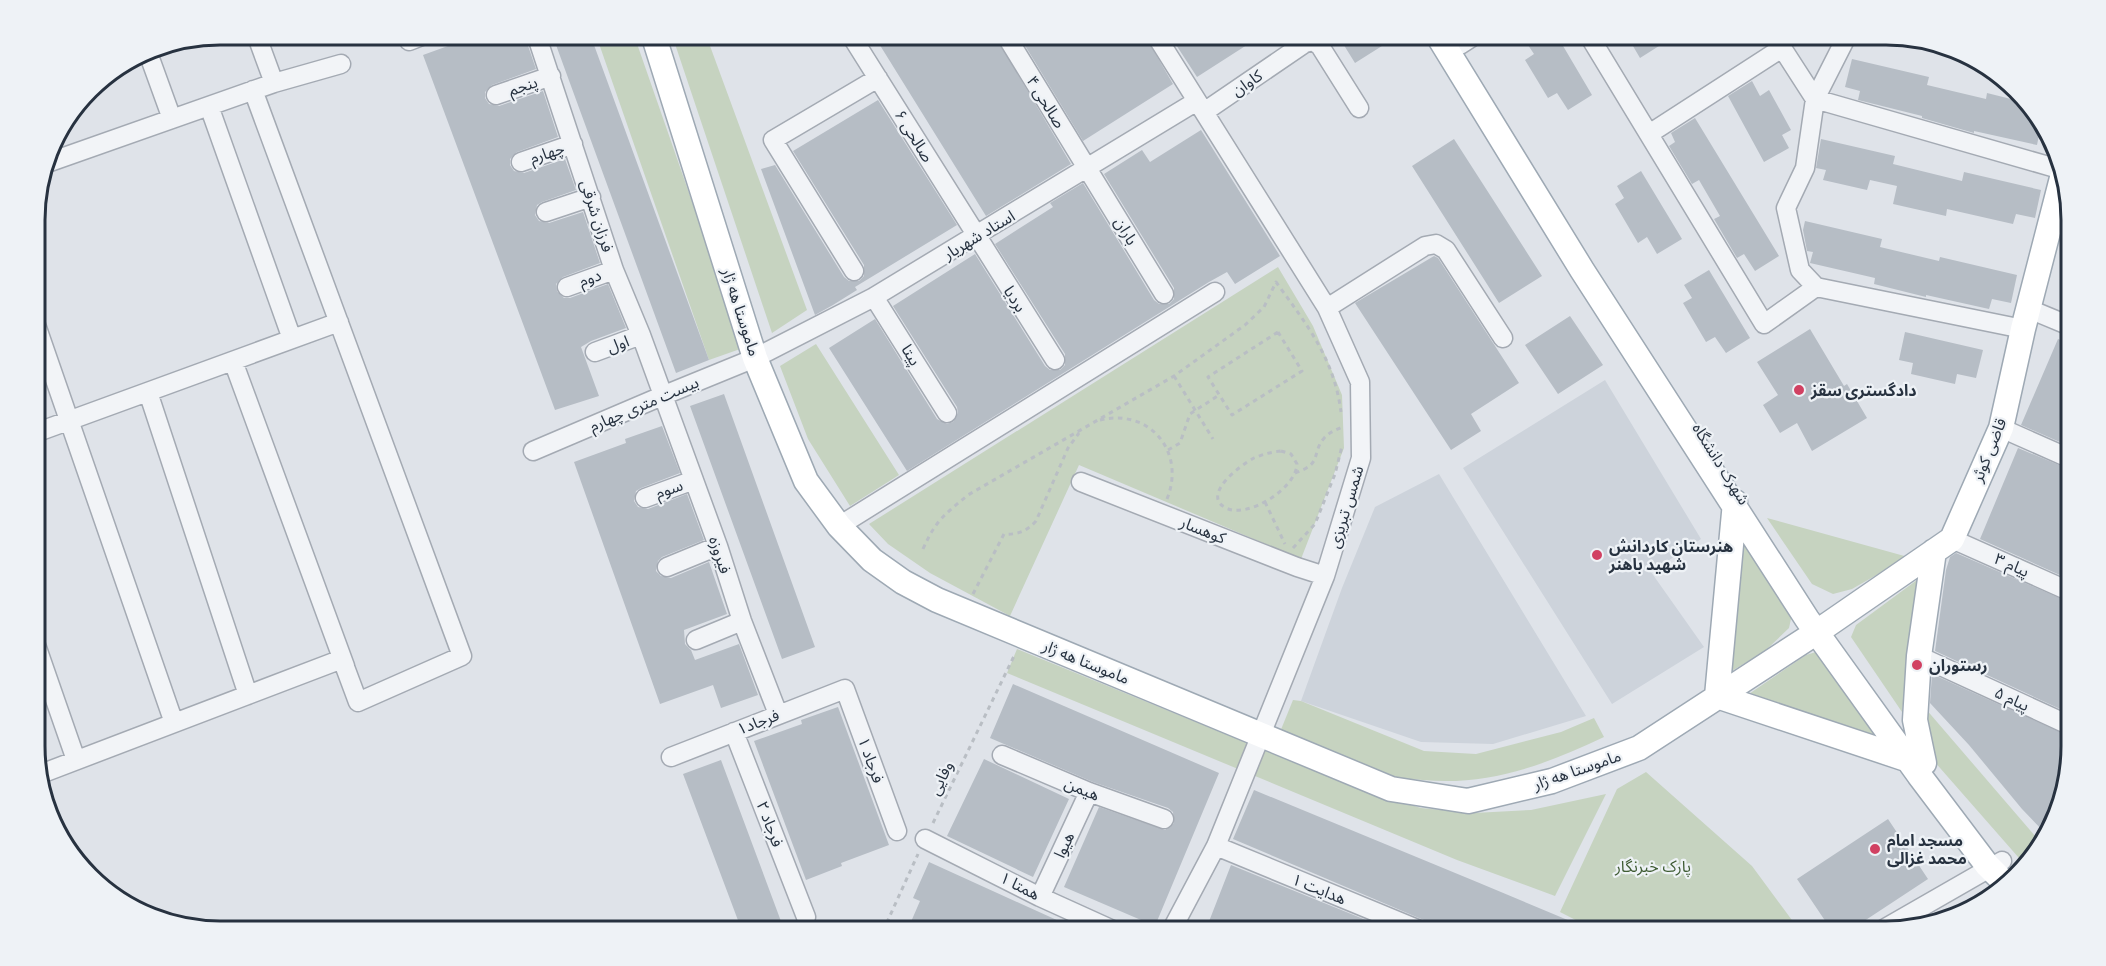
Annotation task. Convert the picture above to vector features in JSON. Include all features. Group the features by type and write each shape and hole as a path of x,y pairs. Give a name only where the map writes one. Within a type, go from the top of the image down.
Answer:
{"main road":[{"name":"ماموستا هه ژار","path":"656,45 755,358 806,481 838,526 872,560 903,582 937,600 1391,789 1468,801 1552,782 1639,748 1822,628"},
{"path":"1444,45 1582,270 1737,500 1717,696 1916,762"},
{"name":"شهرک دانشگاه","path":"1467,45 1737,500 1822,628 1916,762 2004,872"},
{"name":"قاضی کوثر","path":"1916,762 1915,720 1919,656 1943,545 2001,428 2059,191"},
{"path":"1822,628 1943,545"}],"street":[{"path":"260,45 274,83"},
{"name":"فرزان شرقی","path":"540,45 614,270 641,335 662,396"},
{"name":"صالحی ۶","path":"857,45 976,237"},
{"name":"صالحی ۴","path":"1012,45 1087,169"},
{"name":"شمس تبریزی","path":"1162,45 1327,308 1360,382 1361,458 1325,576 1216,846 1176,921"},
{"name":"کاوان","path":"1201,107 1303,45"},
{"name":"کاوان","path":"1319,45 1359,108"},
{"path":"1595,45 1764,324 1816,287"},
{"path":"1649,134 1772,45"},
{"path":"1781,45 1815,99 2052,167"},
{"path":"1842,45 1815,99 1805,168 1786,208 1800,270 1816,287 2061,325"},
{"path":"150,59 172,119"},
{"path":"56,160 253,90 341,64"},
{"name":"پنجم","path":"496,95 551,76"},
{"path":"854,271 773,140 878,78"},
{"path":"233,361 358,702 462,656 253,90"},
{"path":"209,106 292,339"},
{"name":"استاد شهریار","path":"755,358 874,297 1087,169 1201,107"},
{"name":"چهارم","path":"521,162 573,144"},
{"name":"باران","path":"1087,169 1164,294"},
{"path":"546,212 591,197"},
{"name":"بردیا","path":"976,237 1055,360"},
{"path":"1327,308 1425,246 1436,244 1446,250 1503,338"},
{"name":"دوم","path":"567,287 614,270"},
{"path":"838,526 1215,291"},
{"name":"پیتا","path":"874,297 947,413"},
{"path":"45,429 339,322"},
{"name":"اول","path":"595,352 641,335"},
{"path":"45,352 174,723"},
{"name":"بیست متری چهارم","path":"533,452 755,358"},
{"path":"148,392 248,695"},
{"name":"فیروزه","path":"662,396 718,546 742,621 778,714"},
{"path":"2001,428 2061,455"},
{"name":"سوم","path":"645,498 694,480"},
{"name":"کوهسار","path":"1081,482 1325,576"},
{"name":"پیام ۳","path":"1943,545 2061,588"},
{"path":"667,567 718,546"},
{"path":"696,640 742,621"},
{"name":"پیام ۵","path":"1919,656 2061,721"},
{"path":"47,772 342,659 345,666"},
{"path":"45,671 76,760"},
{"name":"فرجاد۱","path":"671,757 845,689"},
{"name":"فرجاد ۱","path":"845,689 897,831"},
{"name":"فرجاد ۲","path":"734,732 806,917"},
{"name":"هیمن","path":"1002,755 1089,792 1164,819"},
{"name":"هیوا","path":"1040,897 1089,792"},
{"name":"همتا ۱","path":"925,839 1093,921"},
{"name":"هدایت ۱","path":"1216,846 1398,921"},
{"path":"1903,920 2004,872"}],"path":[{"path":"923,549 933,527 968,495 1174,376 1245,325 1264,307 1276,282 1324,352 1337,386 1342,418"},
{"path":"1278,332 1302,370 1232,415 1220,395 1208,377 1278,332"},
{"path":"1174,376 1213,439"},
{"path":"1168,450 1180,443 1190,414 1220,395"},
{"path":"1266,502 1289,554 1296,543 1316,524 1335,474 1342,447 1342,425 1324,438 1318,447 1315,461 1295,473"},
{"path":"1281,451 1291,454 1297,464 1295,473 1287,486 1266,502 1230,510 1220,503 1218,493 1235,470 1256,457 1281,451"},
{"name":"وفایی","path":"888,921 1023,636"}],"shaded area":[{"name":"هنرستان کاردانش شهید باهنر","path":"1605,380 1701,539 1651,572 1704,647 1612,704 1463,468"},
{"path":"1439,474 1586,716 1493,744 1421,742 1301,701 1342,588 1375,507"}],"green space":[{"path":"599,45 637,45 743,348 709,360"},
{"path":"675,45 710,45 807,310 772,333"},
{"path":"1278,267 1313,326 1342,395 1344,448 1301,559 1079,465 1010,616 930,573 888,544 869,524"},
{"path":"816,344 899,475 850,506 808,439 780,366"},
{"path":"1767,518 1908,557 1852,589 1833,594 1812,584"},
{"path":"1742,525 1794,605 1789,628 1765,651 1730,672"},
{"path":"1917,580 1902,712 1851,637 1856,625"},
{"path":"1017,649 1365,791 1421,808 1474,813 1531,810 1606,794 1555,896 1457,860 1007,673"},
{"path":"1816,652 1829,659 1882,744 1743,698 1806,655"},
{"path":"1293,700 1301,701 1424,751 1476,754 1561,732 1594,718 1604,737 1538,764 1494,776 1447,781 1402,778 1366,767 1280,732"},
{"path":"1925,708 2036,837 2020,859 1926,752"},
{"name":"پارک خبرنگار","path":"1646,772 1752,866 1793,921 1578,921 1560,912 1617,789"}],"building":[{"path":"451,45 528,45 536,69 492,85 485,92 485,98 489,104 499,106 543,91 558,137 517,152 510,159 510,165 514,171 524,173 565,159 576,190 537,205 535,215 539,221 549,223 583,212 600,263 563,277 556,284 557,291 564,298 570,298 608,284 626,328 581,347 599,396 555,410 423,55"},
{"path":"556,45 594,45 709,360 676,373"},
{"path":"880,45 1001,45 1071,164 986,216"},
{"path":"1025,45 1150,45 1173,84 1083,141"},
{"path":"1176,45 1247,45 1197,77"},
{"path":"1344,45 1384,45 1355,63"},
{"path":"1528,45 1562,45 1592,95 1568,110 1557,93 1548,98 1525,60 1534,54"},
{"path":"1632,45 1661,45 1640,58"},
{"path":"1852,59 1929,77 1927,85 1986,99 1987,93 2013,99 2038,133 2037,145 1974,131 1974,133 1922,118 1922,116 1858,100 1860,91 1845,87"},
{"path":"1752,81 1760,96 1769,90 1791,130 1782,135 1789,148 1764,162 1728,96"},
{"path":"878,100 957,225 855,287 857,290 815,315 761,169 775,165 844,277 849,281 859,281 864,276 864,265 793,151"},
{"path":"1695,118 1779,256 1755,271 1744,254 1737,258 1714,219 1720,216 1699,180 1692,184 1669,146 1675,142 1671,133"},
{"path":"1201,130 1280,256 1235,284 1227,272 1209,282 907,471 829,348 875,319 937,419 947,424 953,422 958,413 957,407 893,306 975,254 1045,366 1050,370 1060,370 1065,365 1065,354 995,244 1053,207 1050,203 1083,183 1154,300 1159,304 1169,304 1174,299 1174,288 1104,174 1142,150 1150,162"},
{"path":"1454,139 1542,276 1499,303 1412,166"},
{"path":"1821,139 1895,156 1893,164 1962,181 1964,172 2041,190 2035,218 2016,214 2013,224 1947,209 1946,216 1893,204 1897,186 1870,180 1867,190 1823,180 1826,170 1816,168"},
{"path":"1641,171 1682,239 1657,254 1647,237 1638,243 1615,204 1624,198 1617,186"},
{"path":"1805,221 1882,239 1880,247 1939,261 1940,257 2017,275 2011,303 1992,299 1989,309 1926,295 1926,297 1874,284 1875,278 1810,263 1813,252 1807,251 1803,230"},
{"path":"1434,256 1438,258 1519,383 1471,414 1481,431 1451,450 1355,303"},
{"path":"1709,270 1750,338 1726,353 1715,337 1706,342 1683,303 1692,298 1684,285"},
{"path":"1570,316 1603,365 1558,394 1525,345"},
{"name":"دادگستری سقز","path":"1810,329 1844,386 1847,384 1867,418 1812,451 1797,423 1780,433 1763,405 1778,395 1757,362"},
{"path":"1905,332 1983,350 1976,378 1957,374 1955,384 1911,374 1913,363 1899,360"},
{"path":"2058,339 2061,340 2061,443 2021,425"},
{"path":"724,394 815,647 782,659 690,406"},
{"path":"662,426 680,473 636,491 634,501 638,507 648,509 687,494 704,540 662,557 658,561 656,571 661,576 671,578 709,562 727,614 684,630 685,644 691,650 695,660 739,644 758,695 721,708 713,685 660,704 574,462 626,443 625,439"},
{"path":"2018,448 2061,466 2061,575 1980,539"},
{"path":"1956,553 2061,599 2061,709 1935,651 1946,570 1950,557"},
{"path":"1932,674 2061,732 2058,780 2048,813 2040,828 1969,745 1930,703"},
{"path":"1013,684 1219,773 1157,921 1143,921 1064,887 1099,807 1165,830 1174,823 1173,812 1168,808 1093,782 990,738"},
{"path":"838,707 889,845 841,863 842,866 806,880 754,741 802,724 801,720"},
{"path":"984,759 1069,799 1033,877 947,836"},
{"path":"721,760 781,921 738,921 683,774"},
{"path":"1254,790 1570,921 1426,921 1233,839"},
{"name":"مسجد امام محمد غزالی","path":"1888,819 1928,879 1864,921 1825,921 1797,879"},
{"path":"929,862 1059,921 911,921 920,901 913,898"},
{"path":"1231,865 1368,921 1209,921"}],"place":[{"name":"دادگستری سقز","path":"1799,390"},
{"name":"هنرستان کاردانش شهید باهنر","path":"1597,555"},
{"name":"رستوران","path":"1917,665"},
{"name":"مسجد امام محمد غزالی","path":"1875,849"}]}
